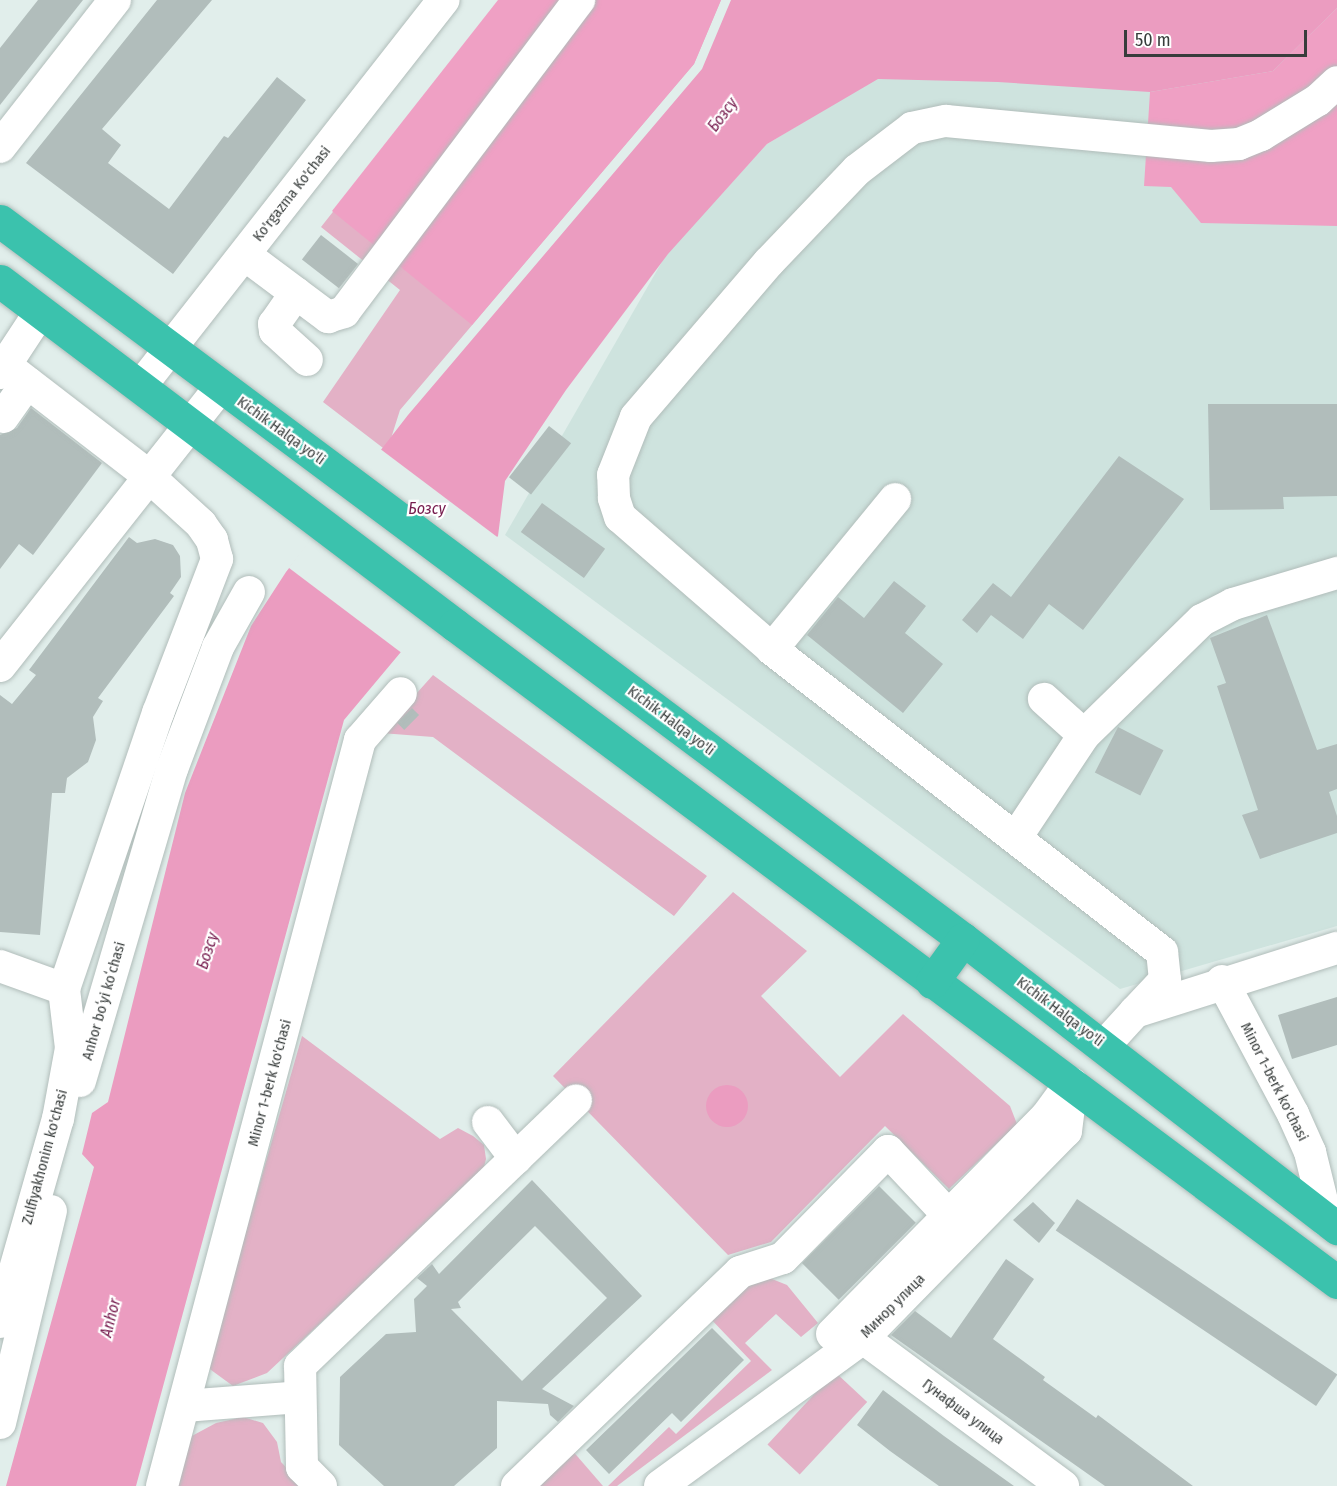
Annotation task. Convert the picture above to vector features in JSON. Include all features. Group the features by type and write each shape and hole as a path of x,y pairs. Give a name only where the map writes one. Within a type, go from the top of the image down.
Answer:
{"highway":[{"name":"Kichik Halqa yo'li","path":"0,221 963,939 1332,1224"},
{"path":"0,281 454,625 1337,1282"},
{"path":"932,982 963,939"}],"street":[{"path":"0,147 115,0"},
{"name":"Ko'rgazma Ko'chasi","path":"140,387 443,0"},
{"path":"245,255 328,317 344,312 579,0"},
{"path":"1104,1046 1165,980 1162,952 1017,836 772,649 620,517 614,498 613,475 636,417 769,262 857,170 912,128 946,121 1211,146 1239,144 1261,135 1331,96"},
{"path":"296,293 274,324 275,331 307,360"},
{"path":"3,417 11,374 40,312"},
{"path":"0,966 64,989 158,713 217,559 212,540 201,524 150,477 11,374"},
{"path":"0,666 191,427 220,387"},
{"path":"772,649 895,499"},
{"path":"1017,836 1084,735 1202,620 1233,604 1337,573"},
{"name":"Anhor boʻyi koʻchasi","path":"0,1423 37,1279 74,1102 172,769 218,647 249,592"},
{"name":"Minor 1-berk ko'chasi","path":"162,1486 360,740 401,693"},
{"path":"1044,699 1084,735"},
{"path":"1135,1012 1222,981 1337,948"},
{"name":"Minor 1-berk ko'chasi","path":"1222,981 1293,1114 1310,1152 1332,1224"},
{"name":"Zulfiyakhonim ko'chasi","path":"0,1322 58,1119 70,1048 64,989"},
{"path":"832,1334 1046,1117 1072,1083"},
{"name":"Минор улица","path":"660,1486 863,1338 1066,1131 1072,1083"},
{"path":"321,1486 302,1467 300,1366 576,1100"},
{"path":"488,1122 516,1159"},
{"path":"517,1486 740,1272 783,1258 888,1151 948,1215"},
{"name":"Гунафша улица","path":"863,1338 1063,1486"},
{"path":"184,1406 300,1397"}],"shaded area":[{"path":"498,0 721,0 694,64 472,325 332,211"},
{"path":"500,0 721,0 694,64 400,410 387,451 323,402 400,290 321,227"},
{"path":"1337,7 1337,926 1120,989 505,535 667,253 767,144 877,78"},
{"path":"1337,8 1337,226 1201,223 1171,187 1144,186 1150,92 1273,71"},
{"path":"433,675 707,876 674,916 433,737 381,733"},
{"path":"733,892 807,951 761,996 840,1077 903,1014 1010,1106 1017,1124 949,1189 885,1126 771,1242 728,1255 553,1076"},
{"path":"302,1036 440,1139 458,1128 473,1136 484,1145 486,1159 483,1171 267,1373 233,1386 207,1367"},
{"path":"767,1277 787,1285 818,1323 801,1337 776,1314 745,1343 772,1370 617,1486 608,1486 669,1427 676,1434 751,1361 707,1315 740,1283"},
{"path":"835,1372 867,1402 800,1474 767,1444"},
{"path":"243,1417 263,1423 277,1442 281,1462 304,1486 176,1486 190,1437 216,1423"},
{"path":"571,1449 603,1486 532,1486"}],"water":[{"name":"Бозсу","path":"731,0 1337,0 1337,8 1273,71 1150,92 998,82 878,79 767,144 668,254 566,390 505,481 498,536 344,720 136,1486 6,1486 94,1167 82,1154 92,1113 108,1102 185,793 251,626 286,572 408,415 702,69"},
{"path":"727,1085 742,1091 748,1106 742,1121 727,1127 712,1121 706,1106 712,1091"}],"pier":[{"path":"379,448 500,539 409,659 289,568"}],"building":[{"path":"38,0 83,0 0,105 0,48"},
{"path":"157,0 212,0 102,129 121,145 108,163 169,209 224,136 228,138 277,77 306,100 173,274 26,163"},
{"path":"321,235 358,264 339,288 302,259"},
{"path":"1208,404 1337,404 1337,496 1283,497 1284,509 1210,510"},
{"path":"31,408 102,463 33,555 19,544 0,569 0,435 17,428"},
{"path":"549,426 571,443 531,494 509,477"},
{"path":"1119,456 1184,499 1083,630 1049,604 1023,639 991,615 977,633 962,620 993,583 1011,597"},
{"path":"542,503 605,549 584,578 521,532"},
{"path":"129,537 137,543 155,539 173,545 180,556 181,577 170,593 174,596 98,698 103,701 93,717 96,740 88,762 67,778 65,793 52,793 40,935 0,932 0,695 12,704 36,675 29,670"},
{"path":"894,581 926,606 905,633 943,664 903,713 807,635 838,597 864,618"},
{"path":"1267,615 1317,750 1337,744 1337,789 1329,792 1337,816 1337,833 1260,859 1242,815 1258,810 1217,686 1226,683 1210,638"},
{"path":"412,708 419,715 404,730 397,723"},
{"path":"1118,727 1163,750 1140,796 1095,772"},
{"path":"1337,997 1337,1045 1292,1059 1278,1015"},
{"path":"532,1180 642,1296 542,1389 574,1406 558,1422 550,1415 548,1404 497,1401 497,1448 454,1486 384,1486 339,1445 340,1377 386,1334 416,1332 414,1299 427,1286 417,1278 432,1264 439,1274","holes":["535,1226 607,1298 522,1381 451,1309 461,1308 458,1302"]},
{"path":"879,1186 916,1223 839,1300 802,1263"},
{"path":"1077,1199 1337,1374 1316,1406 1056,1231"},
{"path":"1033,1202 1055,1223 1039,1243 1013,1220"},
{"path":"1006,1259 1034,1279 993,1339 1045,1377 1043,1380 1096,1418 1098,1415 1193,1486 1105,1486 891,1335 915,1311 951,1338"},
{"path":"712,1328 744,1360 681,1422 672,1413 609,1474 586,1450"},
{"path":"883,1390 1014,1486 939,1486 890,1451 857,1425"}],"water label":[{"name":"Anhor","path":"111,1318"}]}
